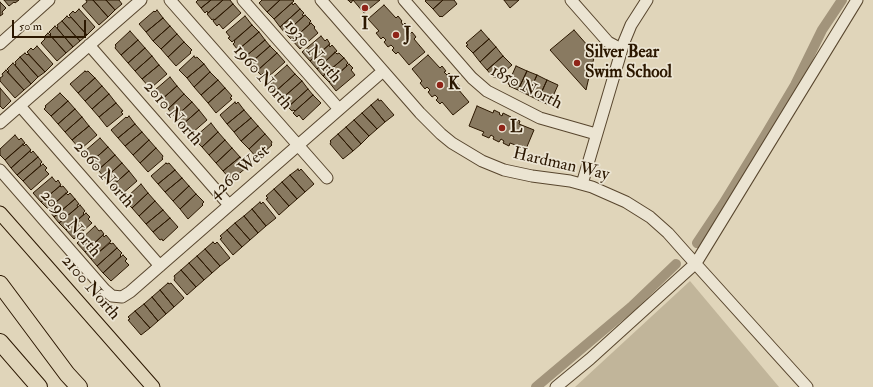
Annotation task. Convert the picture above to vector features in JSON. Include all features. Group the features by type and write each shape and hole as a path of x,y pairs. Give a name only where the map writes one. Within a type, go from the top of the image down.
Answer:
{"highway":[{"path":"0,284 67,374 79,387"},
{"path":"0,342 39,387"}],"main road":[{"name":"2100 North","path":"0,213 153,387"}],"street":[{"path":"0,44 49,0"},
{"path":"0,123 141,0"},
{"name":"1960 North","path":"170,0 327,178"},
{"name":"1930 North","path":"243,0 339,109"},
{"name":"Hardman Way","path":"321,0 432,126 465,152 504,170 582,184 615,196 640,210 668,233 807,387"},
{"name":"1850 North","path":"404,0 472,78 487,91 540,118 596,134"},
{"path":"571,0 608,42 622,49"},
{"path":"556,387 590,359 696,263 857,0"},
{"path":"582,184 622,49 631,25 643,2"},
{"name":"2010 North","path":"89,45 229,205"},
{"name":"4260 West","path":"117,297 126,295 383,71"},
{"name":"2060 North","path":"20,106 160,266"},
{"name":"2090 North","path":"0,170 105,290 112,296 117,297"}],"shaded area":[{"path":"690,281 779,387 575,387"}],"building":[{"path":"4,0 19,0 9,6"},
{"path":"86,0 93,0 108,17 99,25 82,6 87,2"},
{"path":"93,0 106,0 115,10 108,17"},
{"path":"106,0 119,0 122,4 115,10"},
{"path":"198,0 211,0 201,8 196,2"},
{"path":"211,0 223,0 208,13 207,11 205,13 201,8"},
{"path":"223,0 230,0 233,4 215,20 212,20 207,14"},
{"path":"262,0 280,0 267,12 259,3"},
{"path":"280,0 294,1 274,19 267,12"},
{"name":"I","path":"353,0 380,0 364,13"},
{"path":"443,0 433,9 425,1"},
{"path":"443,0 454,0 457,4 442,17 440,17 433,9"},
{"path":"504,0 519,0 510,8"},
{"path":"0,2 6,8 0,16"},
{"path":"292,3 293,5 295,3 300,9 280,27 274,19"},
{"path":"233,4 241,13 223,29 219,24 217,26 213,21"},
{"name":"J","path":"384,5 396,18 398,16 403,25 405,23 410,29 408,31 410,34 412,32 416,37 414,39 425,52 409,65 398,52 396,54 392,50 394,48 391,45 388,47 384,42 386,40 383,37 381,39 376,33 379,31 368,19"},
{"path":"79,9 95,27 87,35 69,15 73,11 75,13"},
{"path":"300,9 304,13 302,15 304,16 285,33 280,27"},
{"path":"157,10 163,18 146,32 139,24"},
{"path":"305,15 311,21 309,23 310,24 292,40 285,33"},
{"path":"67,16 69,18 71,17 87,35 80,41 62,21"},
{"path":"245,16 252,25 232,42 228,38 230,37 226,32"},
{"path":"163,18 170,26 153,41 146,32"},
{"path":"62,21 80,41 73,47 57,28 57,25"},
{"path":"311,23 318,33 300,49 292,40"},
{"path":"252,25 259,32 238,50 233,44 235,42 234,41"},
{"path":"55,26 73,47 66,53 50,35 51,34 49,32"},
{"path":"170,26 177,34 161,49 153,41"},
{"path":"481,30 489,39 473,53 466,46 468,45 466,43"},
{"name":"Silver Bear Swim School","path":"574,30 595,54 590,73 588,72 587,77 589,77 586,90 550,50"},
{"path":"130,31 138,40 121,55 115,48 115,45"},
{"path":"259,32 265,40 245,57 240,52 242,50 240,48"},
{"path":"48,33 66,53 57,61 41,43"},
{"path":"177,34 184,42 168,57 161,49"},
{"path":"321,36 325,41 327,39 330,44 310,61 302,52"},
{"path":"489,39 496,47 480,62 473,53"},
{"path":"138,40 145,48 128,63 121,55"},
{"path":"265,40 270,46 252,62 251,60 249,62 245,57"},
{"path":"184,42 192,50 190,52 191,53 176,66 168,57"},
{"path":"329,45 330,47 332,45 337,51 317,69 310,61"},
{"path":"37,46 53,64 45,72 27,52 31,48 33,50"},
{"path":"270,46 277,53 259,69 255,69 250,63"},
{"path":"496,47 503,56 487,70 480,62"},
{"path":"145,48 152,56 135,71 128,63"},
{"path":"335,52 337,54 339,53 344,58 323,76 317,69"},
{"path":"25,53 27,55 28,54 45,72 38,77 20,57"},
{"path":"277,53 285,62 267,78 263,73 261,75 257,71"},
{"name":"K","path":"428,55 440,68 442,66 447,75 449,73 454,79 451,81 454,84 456,82 460,87 458,89 469,102 453,115 442,102 440,104 436,100 438,98 435,95 432,97 428,92 430,90 427,87 425,89 420,83 422,81 412,69"},
{"path":"152,56 159,65 142,79 135,71"},
{"path":"194,56 204,64 187,78 179,70"},
{"path":"503,56 512,65 497,78 494,78 487,70"},
{"path":"20,57 38,77 31,84 15,65 15,62"},
{"path":"344,58 348,63 346,65 347,66 329,82 323,76"},
{"path":"13,63 31,84 24,90 7,72 9,71 7,69"},
{"path":"204,64 210,72 194,87 187,78"},
{"path":"349,64 353,68 351,70 355,75 336,91 329,82"},
{"path":"159,65 167,74 152,87 149,87 142,79"},
{"path":"287,65 295,74 275,92 269,81"},
{"path":"516,66 527,71 518,90 509,86 510,85 508,84"},
{"path":"6,70 24,90 15,98 0,81 0,78 3,76 2,74"},
{"path":"85,71 88,71 95,78 78,93 70,84"},
{"path":"527,71 537,75 528,95 518,90"},
{"path":"210,72 218,80 201,95 194,87"},
{"path":"295,74 302,81 281,99 276,93 278,92 277,90"},
{"path":"537,75 547,80 538,100 528,95"},
{"path":"170,77 177,86 161,100 154,93 156,92 155,90"},
{"path":"95,78 102,86 85,101 78,93"},
{"path":"218,80 225,88 208,103 201,95"},
{"path":"547,80 558,85 550,103 547,104 538,100"},
{"path":"302,81 308,89 288,107 283,101 285,99 283,98"},
{"path":"102,86 109,94 92,109 85,101"},
{"path":"177,86 184,94 168,109 161,100"},
{"path":"0,88 11,101 3,109 0,106"},
{"path":"225,88 232,96 230,98 232,99 216,113 208,103"},
{"path":"308,89 313,95 295,111 292,111 288,107"},
{"path":"60,93 68,101 51,116 44,109 46,107 45,106"},
{"path":"109,94 116,103 99,117 92,109"},
{"path":"184,94 192,102 175,117 168,109"},
{"path":"313,95 321,103 303,120 299,115 297,117 293,113"},
{"path":"378,99 379,101 381,100 394,115 385,122 371,105"},
{"path":"68,101 75,109 58,124 51,116"},
{"path":"192,102 199,110 182,125 175,117"},
{"path":"235,102 236,104 238,102 244,110 227,124 220,115"},
{"path":"116,103 123,111 121,112 123,114 107,127 99,117"},
{"path":"371,105 385,122 377,129 362,113"},
{"name":"L","path":"477,106 493,113 494,110 502,116 503,113 511,117 509,119 513,121 514,119 520,121 519,124 534,130 526,149 510,143 509,146 503,143 504,141 501,139 499,142 493,139 494,137 491,135 489,138 482,135 484,132 469,126"},
{"path":"75,109 82,117 65,132 58,124"},
{"path":"199,110 207,120 192,133 189,133 182,125"},
{"path":"244,110 251,118 234,132 227,124"},
{"path":"362,113 377,129 369,136 354,120"},
{"path":"129,116 135,124 118,138 111,130"},
{"path":"82,117 89,126 72,140 65,132"},
{"path":"251,118 258,126 241,141 234,132"},
{"path":"354,120 369,136 361,144 346,127"},
{"path":"211,123 218,132 202,147 195,140 197,138 196,136"},
{"path":"135,124 142,132 125,146 118,138"},
{"path":"89,126 97,135 82,148 79,148 72,140"},
{"path":"258,126 265,134 249,149 241,141"},
{"path":"346,127 361,144 353,151 338,134"},
{"path":"142,132 149,140 133,155 125,146"},
{"path":"218,132 225,140 209,155 202,147"},
{"path":"265,134 272,142 272,145 257,158 249,149"},
{"path":"338,134 353,151 343,159 330,144 330,141"},
{"path":"15,135 19,140 21,138 25,143 5,160 0,155 0,149"},
{"path":"100,138 108,147 91,162 84,154 86,153 85,151"},
{"path":"149,140 156,148 140,163 133,155"},
{"path":"225,140 232,148 216,163 209,155"},
{"path":"23,144 24,146 26,144 31,150 11,168 5,160"},
{"path":"108,147 115,155 98,170 91,162"},
{"path":"156,148 163,156 163,159 148,172 140,163"},
{"path":"232,148 240,157 223,171 216,163"},
{"path":"30,151 31,153 33,151 38,157 17,175 11,168"},
{"path":"115,155 122,163 105,178 98,170"},
{"path":"38,157 42,162 40,164 41,165 23,181 17,175"},
{"path":"240,157 248,166 233,179 230,179 223,171"},
{"path":"122,163 129,171 112,186 105,178"},
{"path":"166,163 169,163 175,170 158,184 151,176"},
{"path":"43,164 47,168 45,170 49,174 31,190 23,181"},
{"path":"298,169 299,171 301,169 314,184 305,192 290,175"},
{"path":"175,170 182,178 165,192 158,184"},
{"path":"129,171 137,181 122,194 119,194 112,186"},
{"path":"290,175 305,192 297,199 282,182"},
{"path":"52,177 56,182 58,180 61,185 41,202 33,193"},
{"path":"182,178 189,186 173,201 165,192"},
{"path":"282,182 297,199 289,206 274,189"},
{"path":"141,184 148,193 132,208 125,201 127,199 126,198"},
{"path":"60,186 63,186 68,192 48,209 41,202"},
{"path":"189,186 196,194 180,209 173,201"},
{"path":"274,189 289,206 279,215 266,199 268,198 266,196"},
{"path":"66,193 68,195 70,193 75,199 54,217 48,209"},
{"path":"148,193 155,201 139,216 132,208"},
{"path":"196,194 204,202 202,204 203,205 188,219 180,209"},
{"path":"75,199 79,204 77,205 78,207 59,223 54,217"},
{"path":"155,201 163,210 146,224 139,216"},
{"path":"260,202 261,204 263,202 276,218 266,226 252,209"},
{"path":"80,205 85,211 83,213 84,214 66,230 59,223"},
{"path":"252,209 266,226 258,233 244,216"},
{"path":"163,210 170,218 153,232 146,224"},
{"path":"86,213 90,217 88,219 92,223 74,239 66,230"},
{"path":"244,216 258,233 250,240 235,223"},
{"path":"170,218 178,227 163,241 162,239 160,240 153,232"},
{"path":"235,223 250,240 242,247 227,230"},
{"path":"95,226 104,234 85,252 77,243"},
{"path":"227,230 242,247 233,255 220,239 222,238 220,236"},
{"path":"103,235 104,237 106,235 111,241 91,259 85,252"},
{"path":"213,242 215,244 217,242 230,258 220,266 205,249"},
{"path":"110,243 113,243 117,248 97,266 91,259"},
{"path":"117,248 122,253 120,255 121,256 103,273 97,266"},
{"path":"205,249 220,266 212,273 197,256"},
{"path":"123,255 127,259 125,261 129,265 111,281 103,273"},
{"path":"197,256 212,273 204,280 189,263"},
{"path":"189,263 204,280 196,287 181,270"},
{"path":"181,270 196,287 187,295 174,280 174,276"},
{"path":"168,283 171,283 184,298 174,307 160,290"},
{"path":"160,290 174,307 166,314 152,297"},
{"path":"152,297 166,314 158,321 144,304"},
{"path":"144,304 158,321 150,328 135,311"},
{"path":"135,311 150,328 141,335 128,320 130,319 128,317"}],"waterway":[{"path":"697,243 764,137 795,85 822,30 842,0"},
{"path":"536,387 631,307 676,264"}],"place":[{"name":"I","path":"365,8"},
{"name":"J","path":"396,35"},
{"name":"Silver Bear Swim School","path":"577,63"},
{"name":"K","path":"440,85"},
{"name":"L","path":"502,128"}]}
